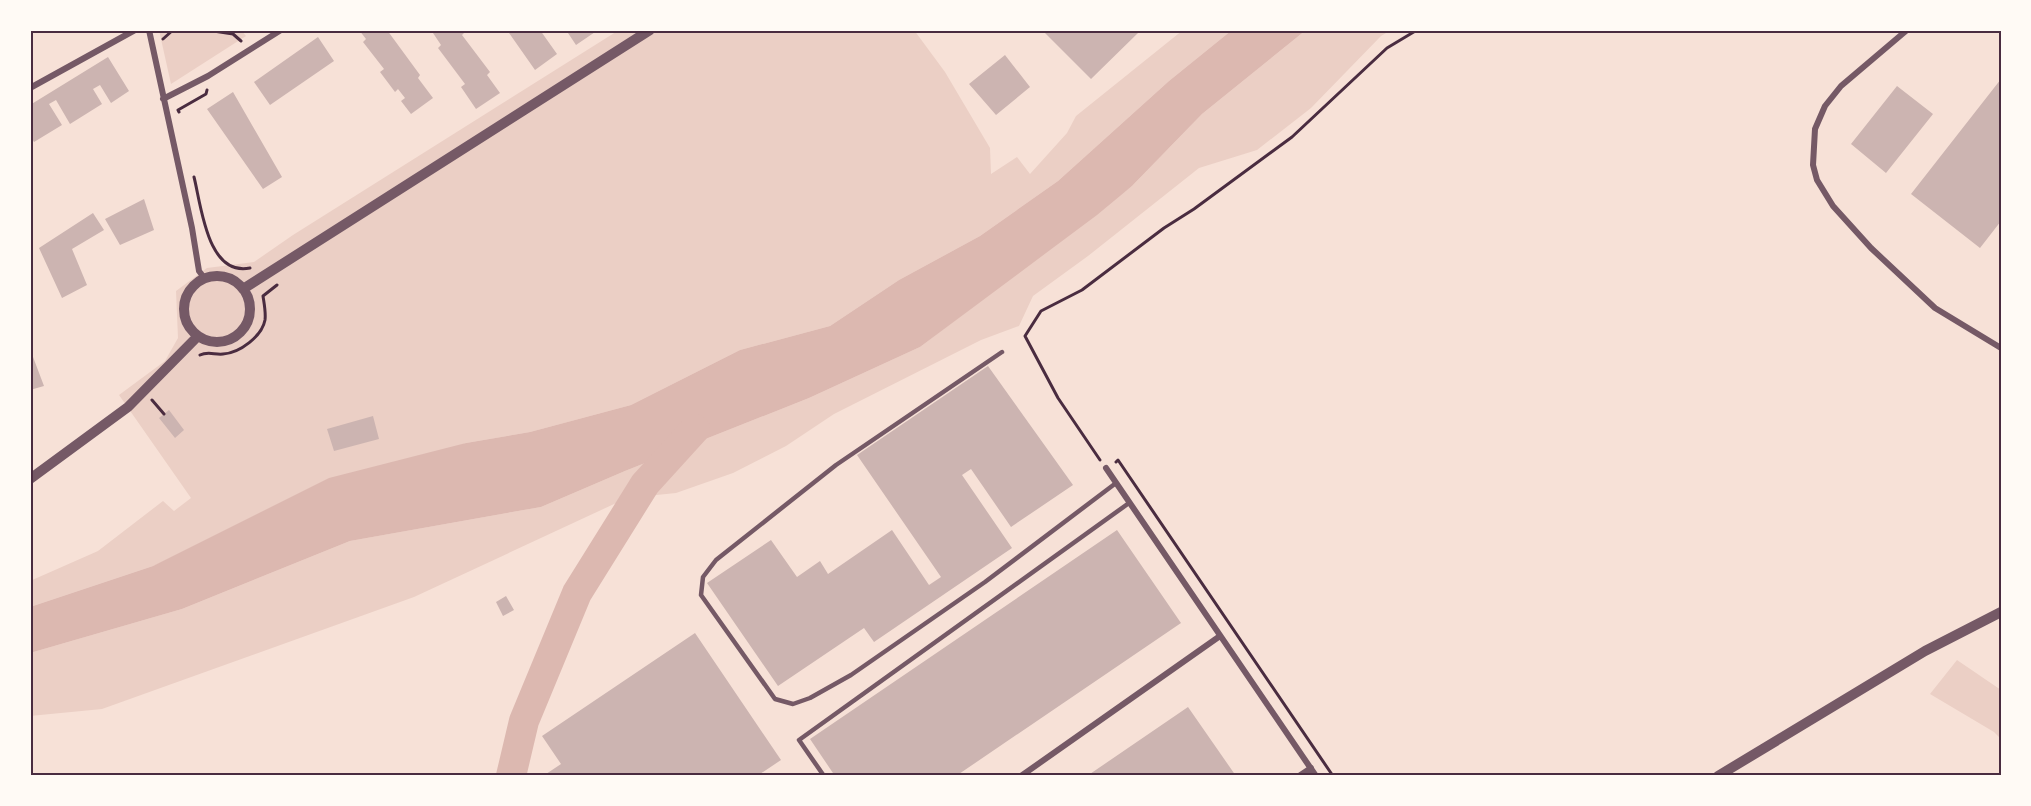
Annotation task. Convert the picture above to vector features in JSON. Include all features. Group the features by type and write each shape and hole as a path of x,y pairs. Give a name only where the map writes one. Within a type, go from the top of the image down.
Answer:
{"street":[{"path":"30,88 135,30"},
{"path":"149,30 192,228 199,271 205,279"},
{"path":"164,99 208,76 281,30"},
{"path":"243,289 650,30"},
{"path":"1907,30 1841,86 1825,106 1815,129 1813,165 1817,180 1833,206 1870,248 1935,308 2001,348"},
{"path":"218,276 232,280 243,289 248,298 249,318 237,335 228,340 208,341 198,336 187,323 184,306 191,290 205,279 218,276"},
{"path":"30,479 128,407 198,336"},
{"path":"1106,468 1316,776"},
{"path":"1718,776 1925,651 2001,612"},
{"path":"1022,776 1220,636"},
{"path":"1299,776 1311,768"}],"lane":[{"path":"1002,352 836,465 716,560 703,577 701,595 775,699 794,704 810,698 851,675 985,582 1116,483"},
{"path":"824,776 800,740 1130,503"}],"path":[{"path":"153,43 161,40 173,30"},
{"path":"207,30 233,34 249,50"},
{"path":"1333,776 1118,460 1106,468 1058,398 1025,336 1041,311 1082,290 1292,136 1387,48 1417,30"},
{"path":"181,121 178,110 206,94 208,76"},
{"path":"194,176 209,241 220,258 230,265 246,269 255,266"},
{"path":"152,399 164,414"}],"shaded area":[{"path":"159,30 241,30 246,36 171,84"},
{"path":"619,30 914,30 945,72 990,148 991,174 1017,157 1030,174 1067,133 1076,116 1183,30 1232,30 1169,81 1058,181 980,236 899,280 830,326 740,350 631,405 530,432 466,443 153,566 30,607 30,581 98,551 163,501 174,511 191,498 119,395 165,361 178,338 176,291 207,268 254,262 293,235"},
{"path":"1232,30 1306,30 1202,114 1132,186 1097,215 920,347 809,398 541,507 350,541 182,609 30,653 30,607 153,566 329,478 466,443 530,432 631,405 740,350 830,326 899,280 980,236 1058,181 1169,81"},
{"path":"1306,30 1391,30 1381,36 1311,108 1257,150 1199,168 1088,256 1033,296 1019,326 981,340 834,414 786,446 733,473 676,493 627,498 414,597 102,709 30,716 30,653 182,609 350,541 541,507 809,398 920,347 1132,186 1202,114"},
{"path":"1957,660 2001,690 2001,739 1994,732 1930,694"}],"building":[{"path":"359,30 387,30 420,75 418,78 433,98 411,114 401,101 405,98 398,89 395,92 380,72 384,69 363,42 366,39"},
{"path":"431,30 465,30 462,35 490,72 487,75 500,93 476,109 461,87 465,84 438,48 441,45"},
{"path":"507,30 540,30 557,54 535,70"},
{"path":"566,30 598,30 576,45"},
{"path":"1046,30 1136,30 1138,33 1091,79 1044,32"},
{"path":"318,37 334,61 270,105 254,82"},
{"path":"1005,55 1030,87 996,115 969,84"},
{"path":"108,57 129,91 111,103 100,85 93,89 102,104 70,124 56,100 49,104 62,125 34,142 30,135 30,105"},
{"path":"2001,79 2001,221 1980,248 1911,194"},
{"path":"1897,86 1933,114 1886,173 1851,144"},
{"path":"233,92 282,177 263,189 207,109"},
{"path":"144,199 154,230 120,245 105,219"},
{"path":"93,213 104,230 72,249 87,285 62,298 39,248"},
{"path":"30,349 44,386 30,390"},
{"path":"988,366 1073,485 1011,527 971,469 962,475 1012,548 874,642 864,628 778,686 707,583 771,540 797,577 820,561 828,574 892,530 929,585 941,577 857,455"},
{"path":"169,410 184,430 175,438 159,418"},
{"path":"373,416 379,439 334,451 327,429"},
{"path":"1117,530 1181,623 956,776 835,776 810,739"},
{"path":"506,596 514,610 503,616 496,602"},
{"path":"695,633 781,760 757,776 543,776 561,764 542,736"},
{"path":"1188,707 1236,776 1087,776"}],"waterway":[{"path":"511,776 524,721 577,593 645,484 695,429"}]}
